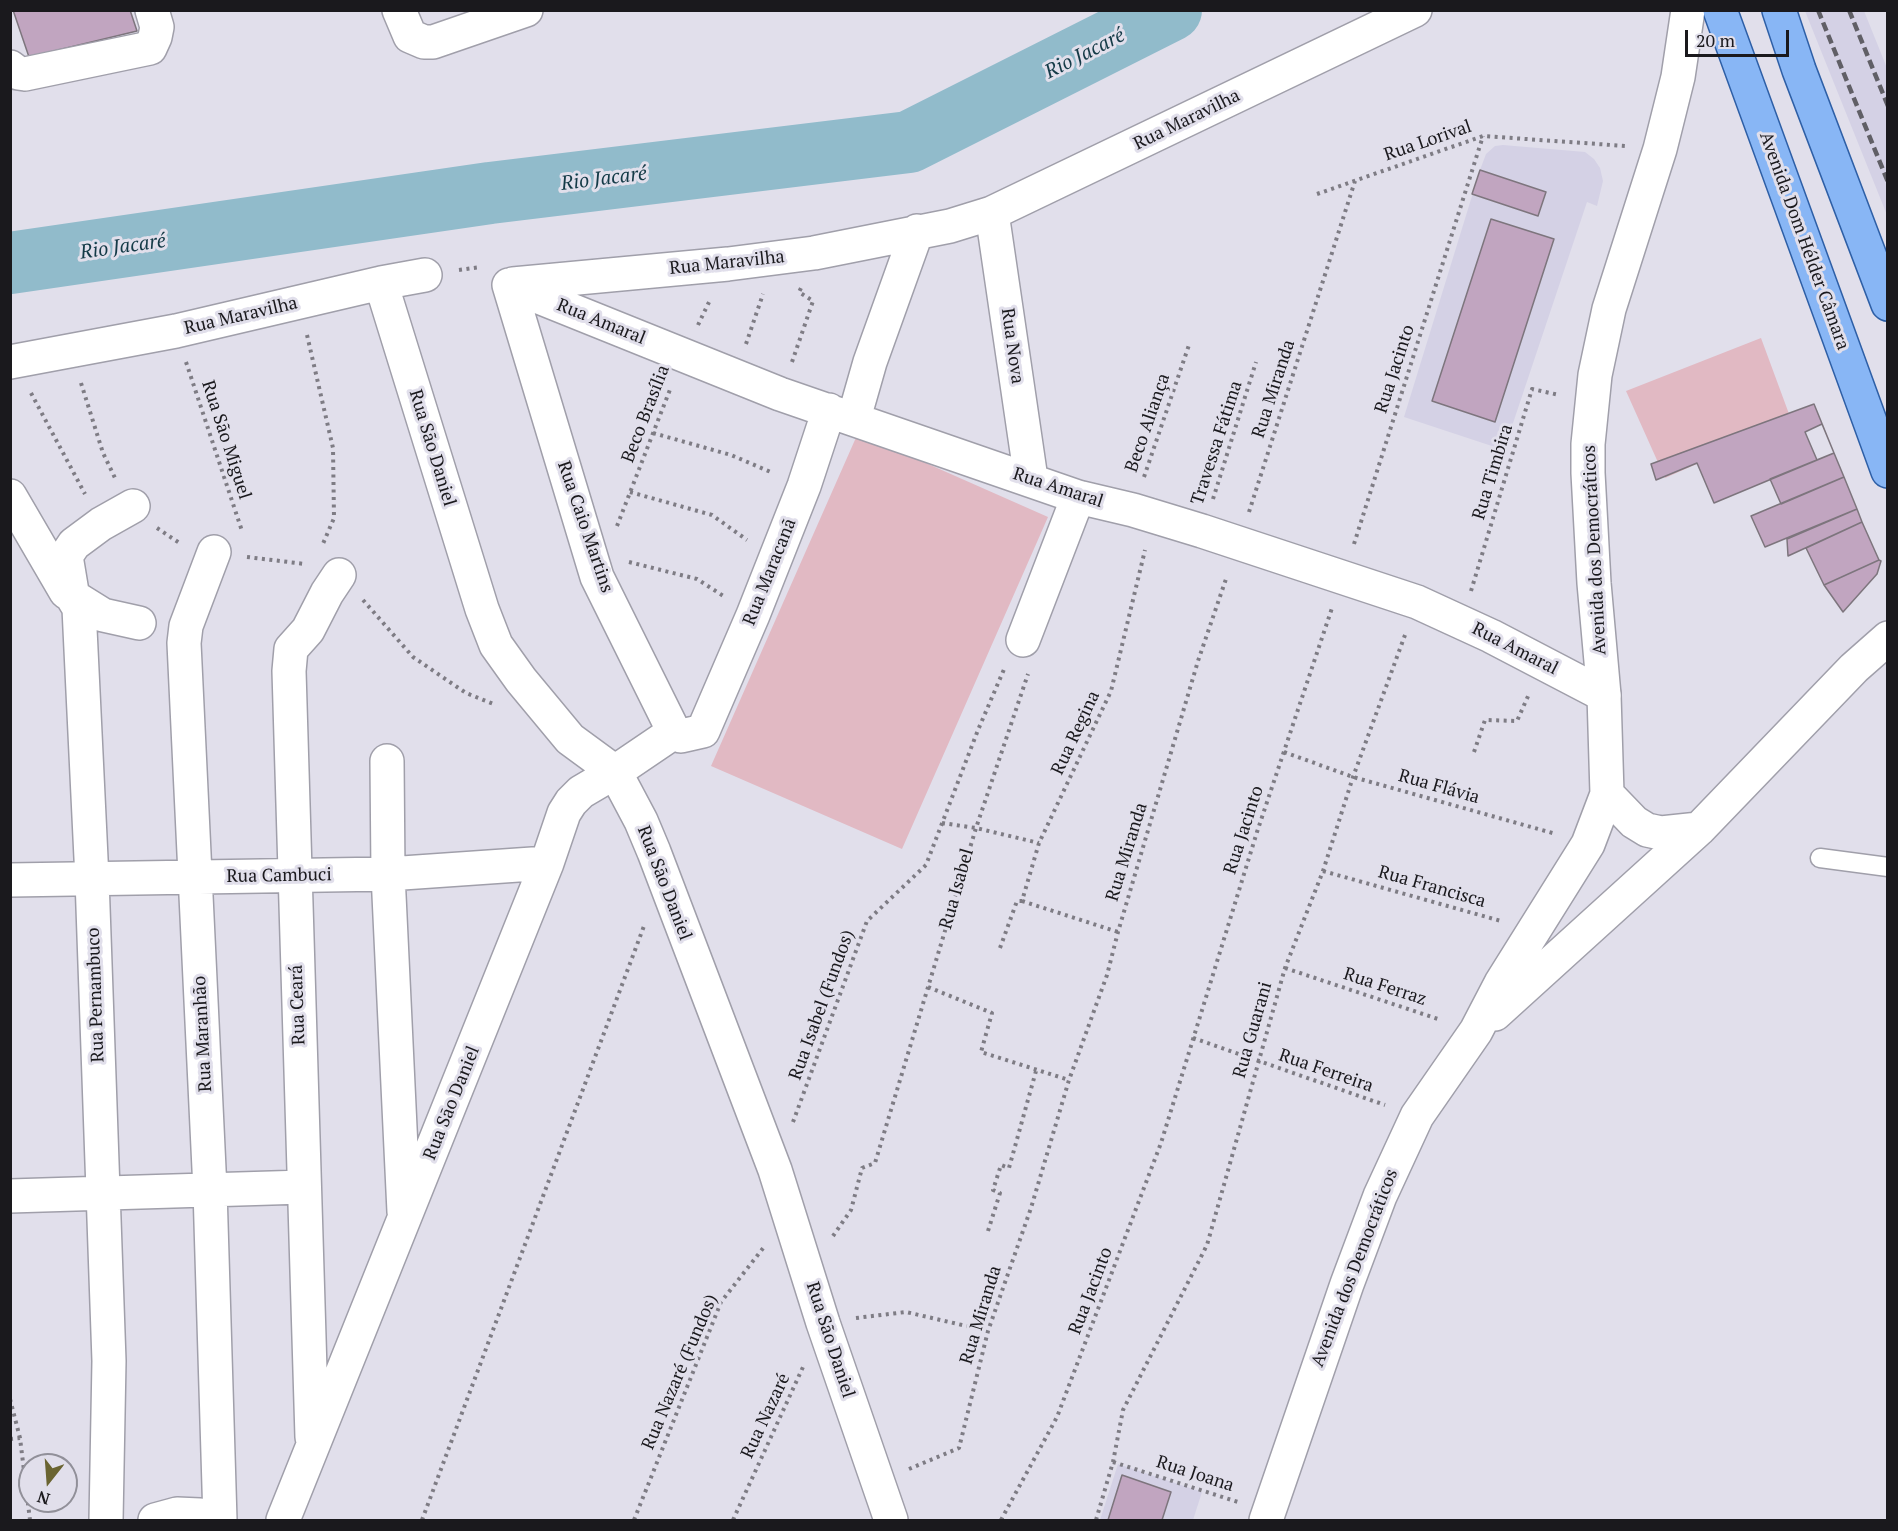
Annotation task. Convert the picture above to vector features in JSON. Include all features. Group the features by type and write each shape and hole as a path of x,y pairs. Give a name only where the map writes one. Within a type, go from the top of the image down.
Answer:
{"main road":[{"name":"Avenida Dom Hélder Câmara","path":"1720,10 1887,471"},
{"path":"1779,10 1887,304"}],"street":[{"path":"399,10 410,36 424,42 433,42 526,10"},
{"name":"Rua Maravilha","path":"509,285 728,264 814,253 950,226 992,213 1415,10"},
{"name":"Avenida dos Democráticos","path":"1267,1516 1380,1196 1418,1116 1476,1031 1501,982 1588,844 1607,794 1604,695 1594,583 1588,473 1588,444 1595,375 1609,309 1660,149 1678,77 1688,10"},
{"path":"10,67 25,74 150,48 155,37 155,19"},
{"name":"Rua Nova","path":"992,213 1031,479"},
{"name":"Rua Maracanã","path":"689,731 753,615 804,486 870,362 917,231"},
{"name":"Rua Maravilha","path":"12,362 176,331 381,283 425,275"},
{"name":"Rua São Daniel","path":"381,283 482,609 496,645 521,680 570,739 615,772 641,821 775,1170 823,1323 891,1521"},
{"name":"Rua Amaral","path":"509,285 780,394 1078,496 1202,531 1417,602 1543,662 1604,695"},
{"name":"Rua Caio Martins","path":"509,285 601,567 689,731"},
{"path":"10,496 66,592 103,615 139,623"},
{"path":"1023,640 1078,496"},
{"name":"Rua Pernambuco","path":"106,1521 109,1361 92,879 79,608 74,597 66,556 74,544 101,524 134,506"},
{"name":"Rua Maranhão","path":"214,552 186,626 184,643 210,1190 220,1521"},
{"name":"Rua Ceará","path":"312,1450 289,671 291,649 308,630 327,592 329,565"},
{"name":"Avenida dos Democráticos","path":"1476,1031 1699,829 1854,668 1887,638"},
{"name":"Rua Sāo Daniel","path":"283,1521 547,863 564,813 581,792 689,731"},
{"path":"387,761 388,874 404,1223"},
{"path":"1607,794 1634,822 1647,830 1661,833 1699,829"},
{"name":"Rua Cambuci","path":"10,880 388,874 547,863"},
{"path":"10,1196 304,1187"},
{"path":"155,1521 177,1514 200,1515 214,1521"}],"lane":[{"path":"1790,44 1794,10"},
{"path":"1820,858 1887,867"}],"path":[{"name":"Rua Lorival","path":"1317,194 1483,136 1660,149"},
{"name":"Rua Jacinto","path":"1000,1521 1057,1417 1161,1143 1257,832 1342,577 1483,136"},
{"name":"Rua Miranda","path":"877,1482 959,1448 988,1331 1031,1208 1068,1080 1107,975 1198,660 1239,543 1355,181"},
{"path":"780,394 813,301 799,292 814,253"},
{"path":"735,376 775,258"},
{"name":"Beco Brasília","path":"601,567 684,355 728,264"},
{"path":"425,275 498,265 509,285"},
{"path":"300,303 333,448 334,518 329,565"},
{"name":"Rua São Miguel","path":"176,331 243,535"},
{"name":"Beco Aliança","path":"1143,514 1189,345"},
{"path":"73,352 103,453 122,492 134,506"},
{"path":"12,362 101,524"},
{"name":"Travessa Fátima","path":"1202,531 1256,362"},
{"name":"Rua Timbira","path":"1462,622 1532,389 1593,402"},
{"path":"653,433 731,456 804,486"},
{"path":"630,492 712,515 775,559"},
{"name":"Rua Regina","path":"1000,948 1017,901 1022,901 1040,843 1111,691 1143,514"},
{"path":"247,546 251,558"},
{"path":"601,567 697,579 753,615"},
{"name":"Rua Guarani","path":"1096,1521 1113,1462 1123,1410 1207,1245 1257,1062 1286,968 1323,871 1353,777 1417,602"},
{"name":"Rua Isabel (Fundos)","path":"775,1170 867,921 926,865 978,730 1013,648 1023,640"},
{"name":"Rua Isabel","path":"808,1271 851,1210 862,1168 875,1163 976,828 1034,658 1023,640"},
{"path":"1474,752 1485,720 1517,721 1543,662"},
{"name":"Rua Flávia","path":"1284,752 1353,777 1588,844"},
{"path":"942,823 976,828 1040,843"},
{"name":"Rua Francisca","path":"1323,871 1535,930"},
{"path":"422,1521 662,877"},
{"path":"1022,901 1118,932"},
{"name":"Rua Ferraz","path":"1286,968 1476,1031"},
{"path":"928,987 992,1013 981,1052 1068,1080"},
{"name":"Rua Ferreira","path":"1193,1038 1418,1116"},
{"path":"988,1232 1000,1193 993,1190 1001,1165 1009,1168 1036,1071"},
{"name":"Rua Nazaré (Fundos)","path":"633,1521 721,1302 789,1214"},
{"path":"823,1323 906,1312 988,1331"},
{"name":"Rua Nazaré","path":"733,1521 823,1323"},
{"path":"10,1399 20,1438 30,1520 25,1521"},
{"path":"10,1438 20,1438"},
{"name":"Rua Joana","path":"1113,1462 1267,1516"}],"shaded area":[{"path":"1805,11 1864,11 1887,68 1887,215"},
{"path":"1495,146 1585,152 1600,168 1603,181 1597,206 1587,202 1504,450 1404,417 1480,170 1486,154"},
{"path":"1761,338 1792,422 1665,478 1626,391"},
{"path":"858,433 1048,517 902,849 711,766"},
{"path":"1118,1464 1202,1492 1193,1520 1100,1520"}],"building":[{"path":"13,10 130,10 137,31 29,57"},
{"path":"1480,170 1546,192 1538,216 1472,194"},
{"path":"1491,219 1554,239 1495,422 1432,401"},
{"path":"1814,404 1834,453 1714,503 1697,463 1656,480 1651,464"},
{"path":"1822,424 1834,453 1817,460 1805,432"},
{"path":"1834,453 1844,477 1781,504 1770,479"},
{"path":"1844,477 1857,509 1765,547 1751,516"},
{"path":"1857,509 1862,522 1788,556 1787,539"},
{"path":"1862,522 1879,560 1824,585 1806,548"},
{"path":"1881,561 1877,574 1843,612 1824,585"},
{"path":"1122,1475 1171,1492 1162,1520 1108,1520"}],"waterway":[{"name":"Rio Jacaré","path":"10,263 490,193 909,142 1171,10"}],"railway":[{"path":"1818,10 1888,182"},
{"path":"1849,10 1888,106"}]}
